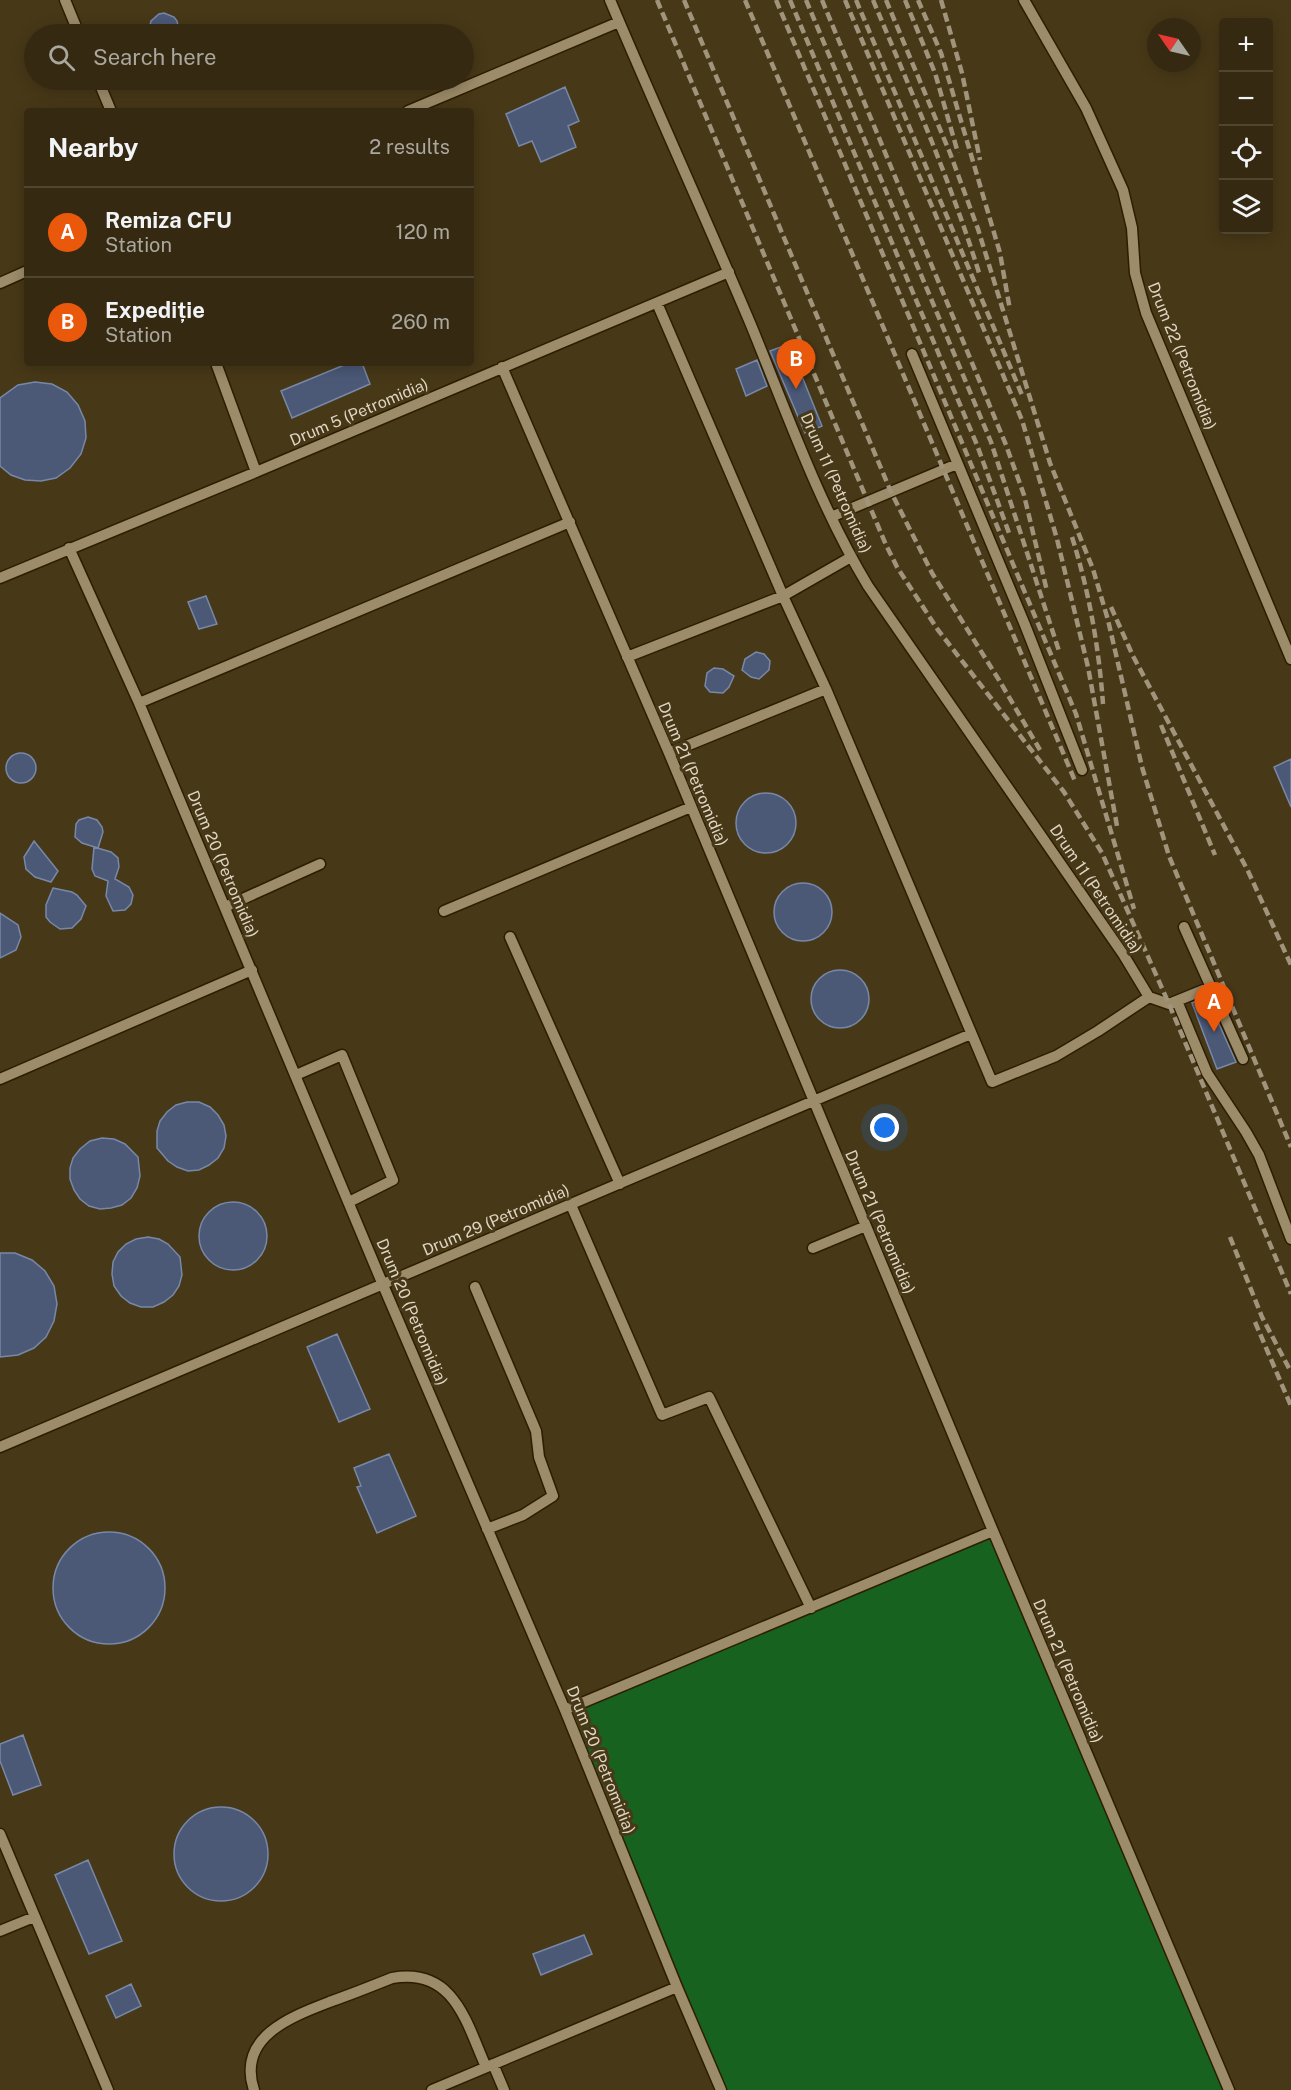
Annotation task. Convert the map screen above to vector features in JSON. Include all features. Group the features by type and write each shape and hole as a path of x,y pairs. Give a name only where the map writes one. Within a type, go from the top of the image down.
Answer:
{"lane":[{"path":"64,0 75,24"},
{"name":"Drum 11 (Petromidia)","path":"610,0 729,272 831,517 851,557 868,586 1123,954 1149,997"},
{"name":"Drum 22 (Petromidia)","path":"1024,0 1086,108 1123,190 1132,228 1135,273 1146,313 1291,659"},
{"path":"474,83 619,22"},
{"path":"102,90 110,108"},
{"path":"415,108 458,90"},
{"path":"0,283 24,272"},
{"name":"Drum 5 (Petromidia)","path":"0,578 729,272"},
{"path":"657,303 783,596 826,689 992,1082 1056,1056 1149,997 1169,1004 1211,987"},
{"path":"912,354 1025,625 1082,770"},
{"path":"217,366 256,472"},
{"name":"Drum 21 (Petromidia)","path":"502,367 669,753 1229,2090"},
{"path":"831,517 957,464"},
{"path":"139,703 570,522"},
{"name":"Drum 20 (Petromidia)","path":"69,548 139,703 383,1285 565,1710 677,1988 721,2090"},
{"path":"627,657 783,596 851,557"},
{"path":"669,753 826,689"},
{"path":"444,911 691,807"},
{"path":"225,907 320,864"},
{"path":"1184,927 1243,1059"},
{"path":"510,937 620,1184"},
{"path":"0,1078 252,970"},
{"path":"1177,1001 1207,1073 1259,1155 1291,1239"},
{"name":"Drum 29 (Petromidia)","path":"0,1447 971,1034"},
{"path":"296,1075 342,1055 393,1180 349,1202"},
{"path":"571,1205 662,1415 709,1397 811,1608"},
{"path":"813,1248 866,1226"},
{"path":"475,1287 536,1431 539,1457 553,1496 523,1515 487,1529"},
{"path":"565,1710 993,1531"},
{"path":"0,1834 108,2090"},
{"path":"0,1931 34,1917"},
{"path":"254,2090 252,2060 263,2039 272,2029 295,2015 392,1978 405,1976 427,1978 446,1990 458,2007 504,2090"},
{"path":"432,2090 677,1988"}],"green space":[{"path":"993,1531 1229,2090 724,2090 565,1710"}],"building":[{"path":"164,13 174,17 178,24 150,24 159,14"},
{"path":"565,87 579,121 568,126 576,147 541,162 532,141 519,146 506,114"},
{"path":"789,344 822,426 805,433 770,351"},
{"path":"757,360 767,386 746,396 736,369"},
{"path":"342,366 363,366 370,384 292,418 281,391"},
{"path":"35,382 52,384 67,392 78,405 85,421 86,438 81,454 70,468 56,478 41,481 25,480 11,475 0,466 0,398 18,385"},
{"path":"206,596 217,624 199,629 188,602"},
{"path":"756,652 764,654 770,661 769,670 759,679 751,677 742,670 745,659"},
{"path":"714,668 723,669 734,676 723,693 710,692 705,686 707,673"},
{"path":"21,753 31,758 36,768 31,778 21,783 11,778 6,768 11,758"},
{"path":"1291,759 1291,807 1274,767"},
{"path":"766,793 787,802 796,823 787,844 766,853 745,844 736,823 745,802"},
{"path":"88,817 97,820 102,827 103,832 98,848 82,843 75,837 76,824 79,820"},
{"path":"34,841 58,871 51,882 35,877 26,869 24,857"},
{"path":"94,847 111,852 118,858 119,867 115,879 129,887 133,895 131,904 125,910 113,911 106,896 108,881 95,876 92,869"},
{"path":"797,883 809,883 824,891 832,906 832,918 824,933 809,941 797,941 782,933 774,918 774,906 782,891"},
{"path":"53,888 72,892 86,906 81,919 72,928 60,929 46,917 46,905"},
{"path":"0,913 18,925 21,937 16,950 0,958"},
{"path":"840,970 851,972 864,983 869,999 867,1010 856,1023 840,1028 829,1026 816,1015 811,999 813,988 824,975"},
{"path":"1207,997 1236,1062 1217,1069 1192,1003"},
{"path":"199,1102 210,1107 224,1125 226,1136 224,1148 218,1158 199,1170 188,1171 177,1167 168,1161 157,1148 157,1131 160,1121 176,1105"},
{"path":"102,1138 114,1139 125,1144 138,1157 140,1176 131,1198 122,1205 100,1209 89,1206 80,1199 70,1179 70,1168 73,1158 80,1149 90,1141"},
{"path":"233,1202 246,1204 257,1212 265,1223 267,1236 265,1249 257,1260 246,1268 233,1270 220,1268 209,1260 201,1249 199,1236 201,1223 209,1212 220,1204"},
{"path":"148,1237 168,1244 180,1257 182,1275 173,1295 153,1307 141,1307 121,1296 114,1286 113,1262 118,1252 126,1244"},
{"path":"0,1253 15,1253 32,1260 45,1271 54,1286 57,1304 54,1321 46,1337 34,1348 18,1355 0,1357"},
{"path":"337,1334 370,1409 339,1422 307,1347"},
{"path":"389,1454 416,1516 377,1533 357,1487 361,1486 354,1468"},
{"path":"109,1532 131,1536 149,1548 161,1566 165,1588 161,1610 149,1628 131,1640 109,1644 87,1640 69,1628 57,1610 53,1588 57,1566 69,1548 87,1536"},
{"path":"23,1735 41,1785 13,1795 0,1761 0,1744"},
{"path":"221,1807 239,1810 254,1821 265,1836 268,1854 265,1872 254,1887 239,1898 221,1901 203,1898 188,1887 177,1872 174,1854 177,1836 188,1821 203,1810"},
{"path":"88,1860 122,1941 89,1954 55,1875"},
{"path":"584,1935 592,1954 541,1975 533,1954"},
{"path":"131,1984 141,2006 116,2018 106,1996"}],"railway":[{"path":"657,0 886,545 897,567 938,630 1064,792 1102,853 1169,1004 1291,1294"},
{"path":"684,0 891,492 932,573 1040,750"},
{"path":"745,0 1075,781"},
{"path":"776,0 1076,714 1134,909"},
{"path":"790,0 977,445 1009,533"},
{"path":"806,0 991,442 1059,651"},
{"path":"822,0 1006,445 1024,495 1047,591"},
{"path":"845,0 1022,420 1057,539 1088,667 1117,826"},
{"path":"856,0 1022,395"},
{"path":"873,0 943,171 980,276"},
{"path":"886,0 950,153 978,229 1050,463 1093,569 1108,620 1142,767 1169,856 1291,1147"},
{"path":"905,0 935,73 958,153"},
{"path":"918,0 941,53 1000,253 1010,310"},
{"path":"941,0 962,73 980,160"},
{"path":"1072,537 1092,620 1103,704"},
{"path":"1111,607 1133,656 1248,871 1291,965"},
{"path":"1161,725 1215,855"},
{"path":"1230,1237 1262,1317 1291,1372"},
{"path":"1255,1322 1291,1406"}],"place":[{"name":"Expediție","path":"796,389"},
{"name":"Remiza CFU","path":"1214,1032"}]}
